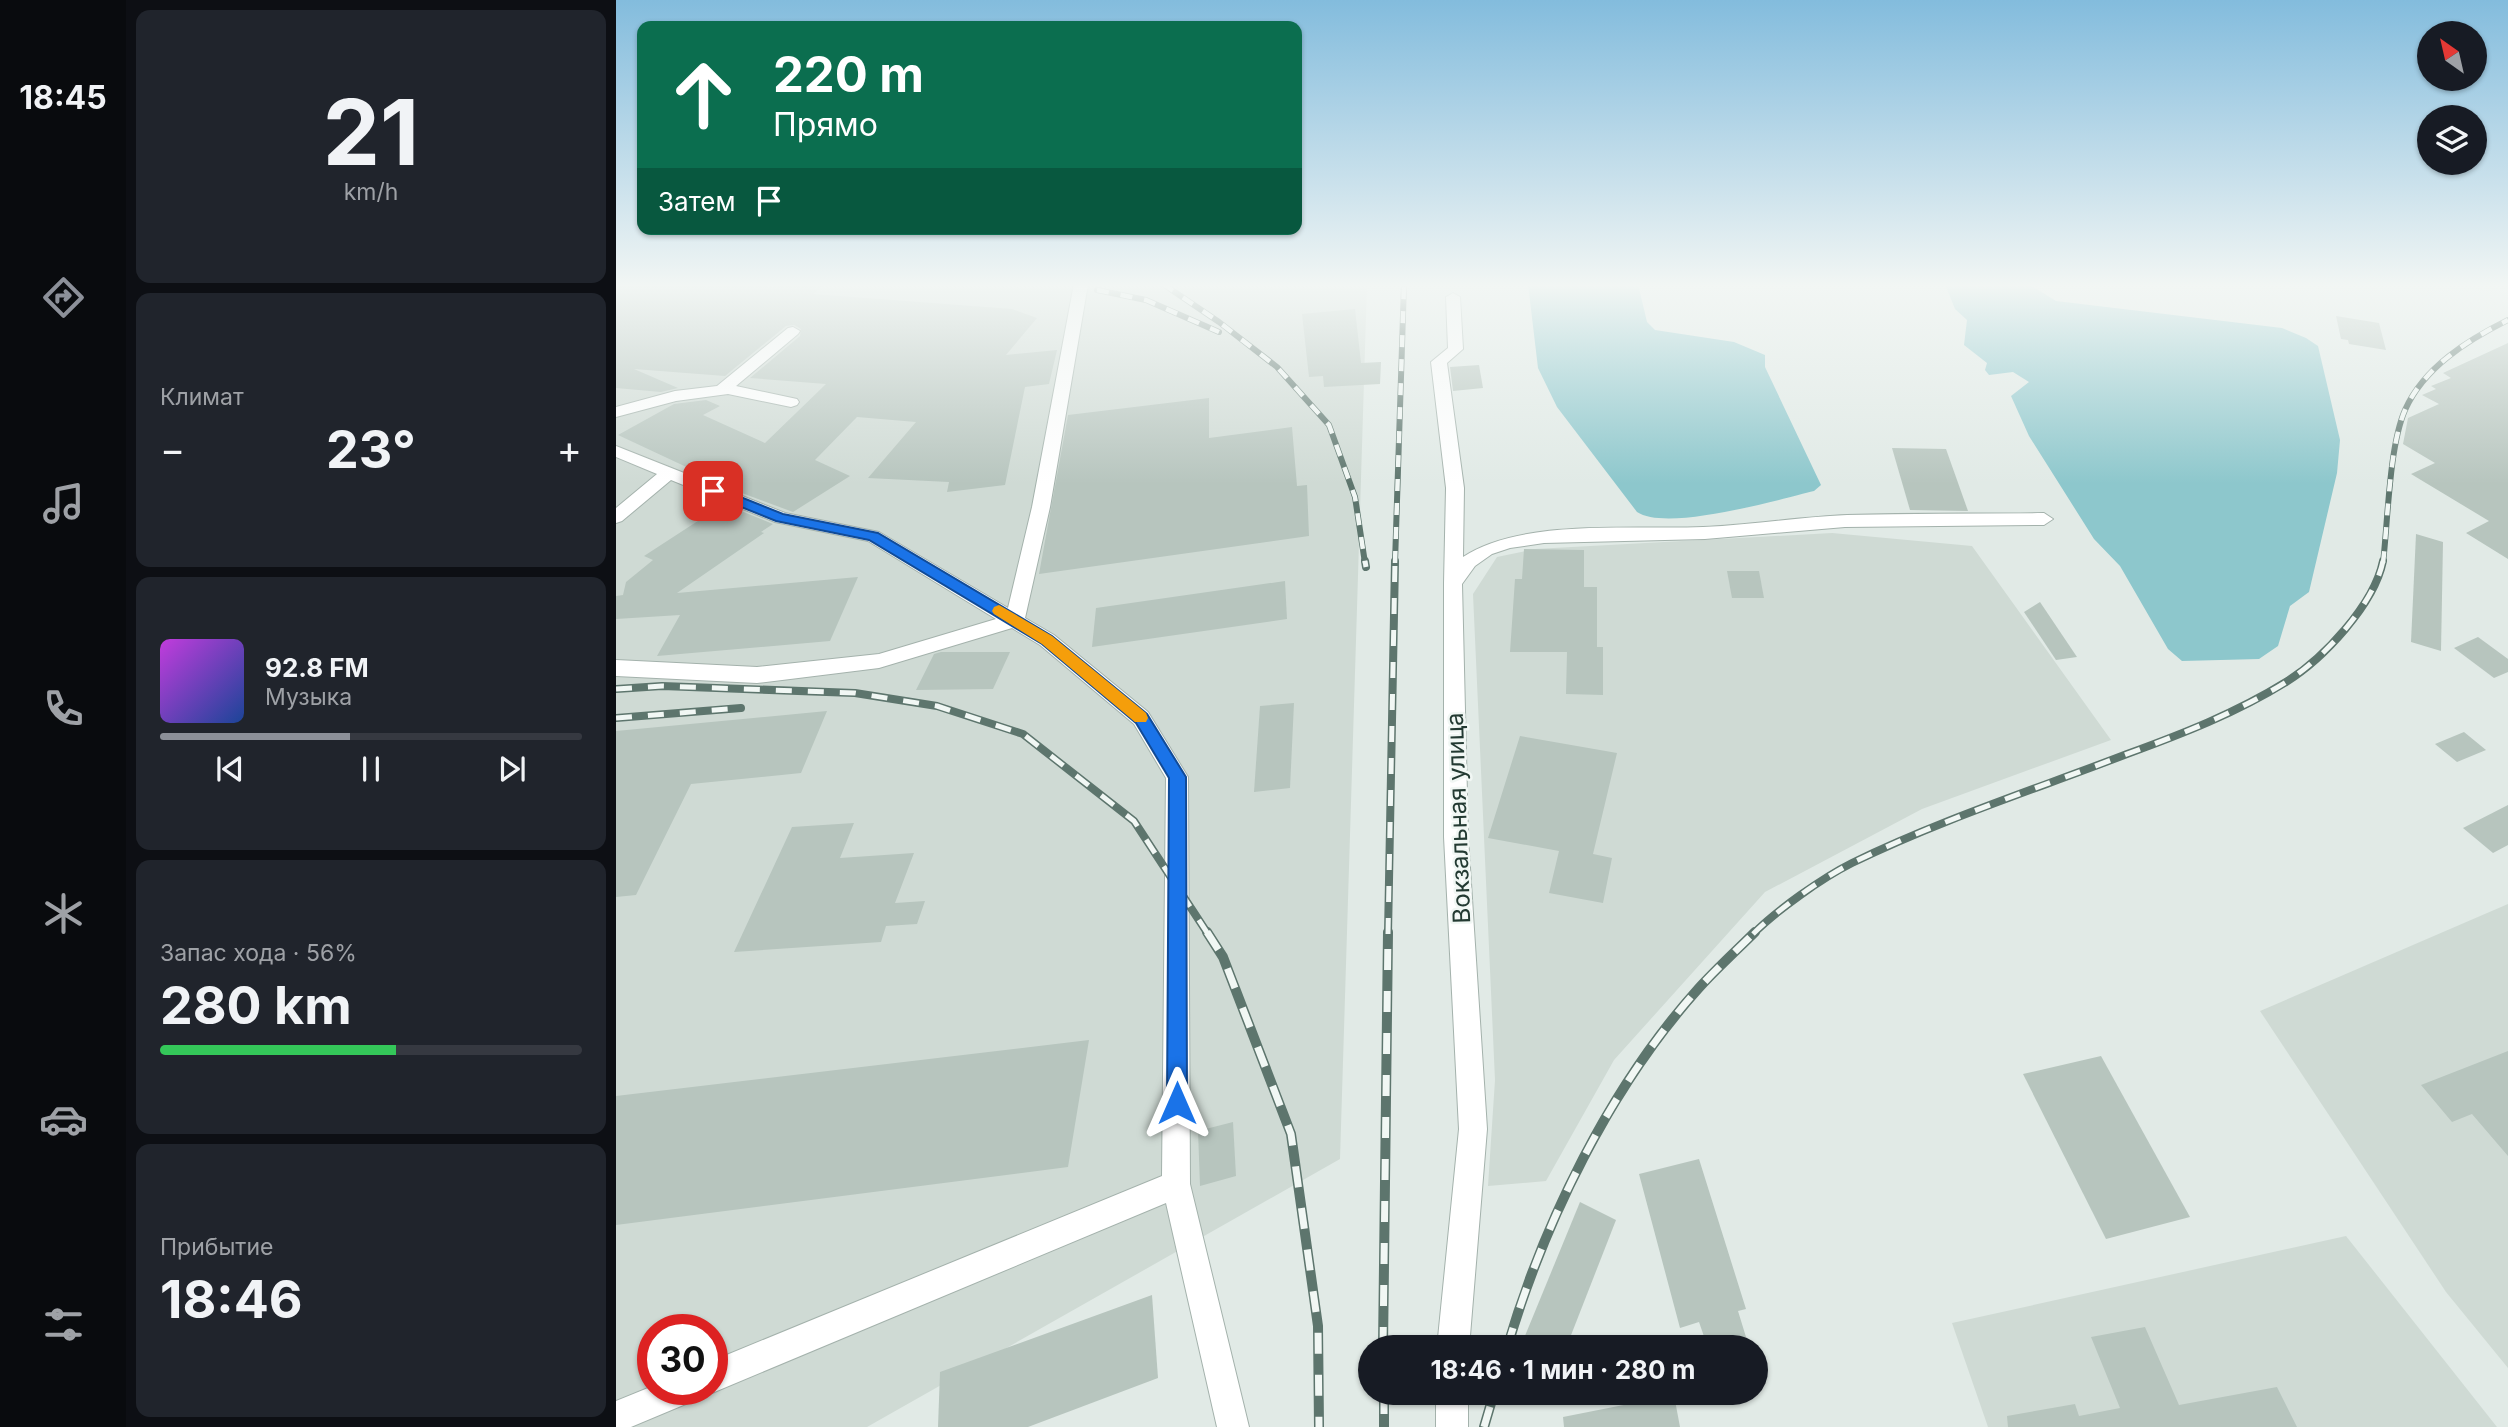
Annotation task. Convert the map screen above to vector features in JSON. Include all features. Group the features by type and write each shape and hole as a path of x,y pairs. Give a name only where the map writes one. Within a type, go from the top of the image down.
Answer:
{"street":[{"path":"721,390 769,351"},
{"path":"1015,620 1041,507 1069,351"},
{"name":"Вокзальная улица","path":"1454,1335 1473,1129 1456,837 1453,583 1455,488 1439,362 1455,351"},
{"path":"616,412 675,396 721,390 791,402"},
{"path":"616,451 780,518 873,536 1047,640 1141,718 1177,777 1177,1184 1233,1427"},
{"path":"616,517 668,473"},
{"path":"1453,583 1468,562 1486,550 1507,542 1544,537 1705,533 1845,520 2044,519"},
{"path":"616,668 757,675 879,661 1015,620"},
{"path":"728,1370 1177,1184"},
{"path":"616,1417 645,1405"},
{"path":"1452,1405 1452,1427"}],"shaded area":[{"path":"616,351 1365,351 1340,1159 867,1427 616,1427"},
{"path":"1832,533 1972,546 2111,740 1922,809 1765,892 1614,1060 1546,1181 1488,1186 1495,1080 1473,594 1497,557 1535,549"},
{"path":"2508,904 2508,1368 2446,1292 2260,1011"},
{"path":"2346,1236 2497,1427 1988,1427 1952,1323"}],"water":[{"path":"1536,351 1754,351 1765,355 1765,367 1821,485 1814,491 1775,501 1696,517 1652,517 1637,512 1557,407 1538,368"},
{"path":"1971,351 2319,351 2340,440 2337,473 2309,592 2290,606 2278,646 2259,659 2182,661 2168,649 2120,566 2094,539 2029,436 2011,396 2029,382 2013,372 1989,375 1985,370 1987,363"}],"building":[{"path":"616,351 756,351 725,376 634,369 678,388 661,392 616,388"},
{"path":"783,351 1010,351 1006,355 1057,351 1049,384 1025,387 1005,485 947,492 949,482 868,478 916,422 857,417 815,460 850,476 793,512 742,493 618,435 674,404 706,400 720,406 703,415 765,443 826,384 750,378"},
{"path":"1306,351 1360,351 1361,363 1381,362 1380,384 1324,387 1323,376 1309,377"},
{"path":"2492,351 2508,351 2508,559 2466,533 2489,521 2411,474 2435,463 2403,444 2408,418 2439,404 2422,395 2436,389 2431,386 2451,378 2443,373"},
{"path":"1479,365 1483,388 1453,391 1450,367"},
{"path":"1209,398 1209,438 1292,427 1297,486 1307,485 1309,536 1039,574 1068,415"},
{"path":"1892,448 1946,449 1968,511 1910,510"},
{"path":"724,504 773,524 677,593 858,577 830,641 657,656 680,615 616,619 616,596 623,595 626,582 653,560 644,556"},
{"path":"2416,534 2443,542 2441,651 2411,642"},
{"path":"1524,549 1584,550 1584,587 1597,587 1597,647 1603,647 1603,695 1566,694 1567,652 1510,652 1515,579 1522,579"},
{"path":"1727,571 1759,571 1764,598 1732,598"},
{"path":"1285,581 1287,619 1092,647 1096,608"},
{"path":"2040,602 2077,657 2056,660 2024,612"},
{"path":"2478,637 2508,659 2508,672 2494,678 2454,648"},
{"path":"1010,652 993,689 916,690 934,654"},
{"path":"1294,703 1290,788 1254,792 1260,706"},
{"path":"827,711 801,773 691,784 636,895 616,897 616,731"},
{"path":"2464,732 2486,750 2457,762 2435,744"},
{"path":"1520,736 1617,753 1593,854 1612,858 1603,903 1549,893 1559,851 1488,838"},
{"path":"2508,805 2508,845 2493,853 2463,828"},
{"path":"854,823 840,858 914,853 895,903 925,901 917,924 886,926 881,942 734,952 792,827"},
{"path":"1089,1040 1068,1167 616,1225 616,1096"},
{"path":"2508,1051 2508,1156 2472,1114 2452,1122 2421,1085"},
{"path":"2101,1056 2190,1217 2106,1239 2023,1074"},
{"path":"1233,1122 1236,1176 1200,1186 1198,1131"},
{"path":"1699,1159 1746,1309 1738,1311 1745,1335 1704,1335 1699,1322 1680,1328 1639,1174"},
{"path":"1580,1202 1616,1220 1571,1335 1525,1335"},
{"path":"1152,1295 1158,1378 1028,1427 938,1427 940,1372"},
{"path":"2145,1327 2179,1405 2277,1387 2297,1427 2008,1427 2007,1416 2075,1404 2079,1416 2120,1408 2091,1337"},
{"path":"1624,1405 1676,1405 1680,1427 1564,1427 1563,1417"}],"railway":[{"path":"1256,351 1277,367 1329,425 1355,497 1365,563"},
{"path":"1395,563 1402,351"},
{"path":"2383,563 2392,463 2405,410 2423,381 2457,351"},
{"path":"1365,561 1366,567"},
{"path":"1388,934 1395,561"},
{"path":"1753,934 1774,915 1827,877 1885,847 2188,731 2248,704 2286,682 2331,645 2358,613 2378,578 2383,561"},
{"path":"616,689 662,686 855,693 937,706 1023,734 1134,821 1208,934"},
{"path":"616,718 741,708"},
{"path":"1207,932 1223,957 1291,1134 1318,1326 1319,1427"},
{"path":"1383,1335 1388,932"},
{"path":"1511,1335 1560,1205 1609,1112 1666,1027 1705,982 1753,934"},
{"path":"1384,1405 1384,1427"},
{"path":"1484,1427 1490,1405"}],"slow traffic":[{"path":"999,611 1047,640 1140,718"}],"route":[{"path":"713,491 780,518 873,536 1047,640 1141,718 1177,777 1177,1103"}]}
